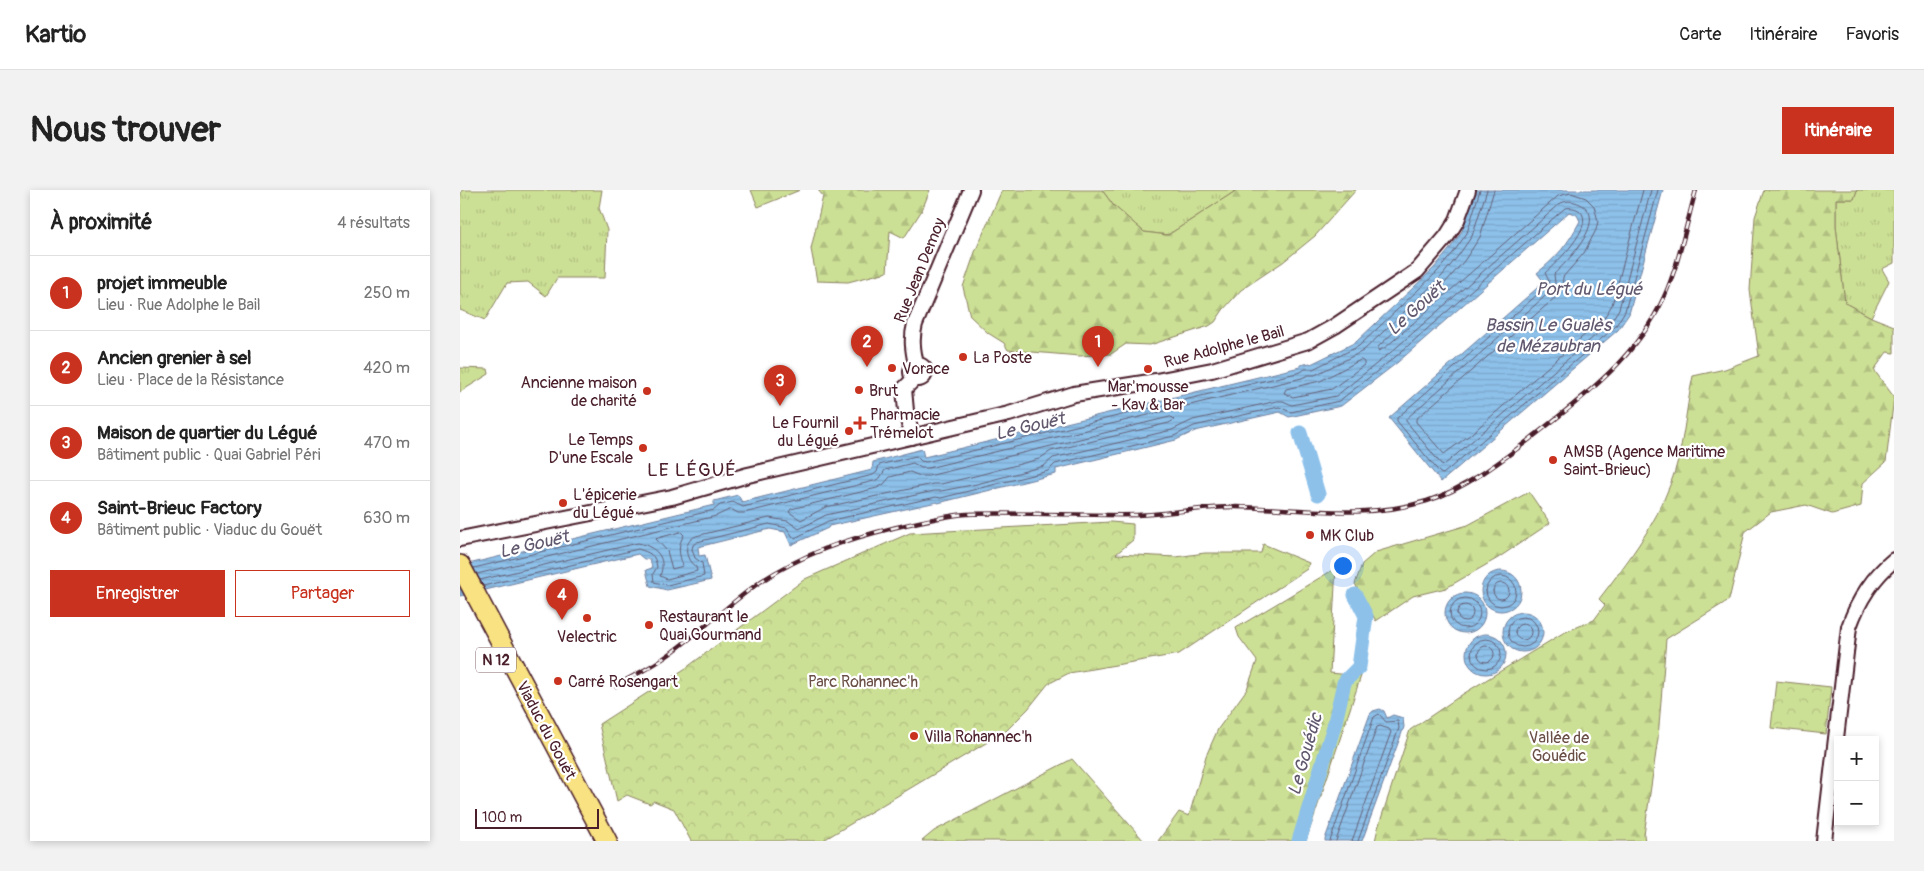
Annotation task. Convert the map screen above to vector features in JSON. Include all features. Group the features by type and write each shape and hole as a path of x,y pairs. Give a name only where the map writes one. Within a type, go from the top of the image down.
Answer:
{"highway":[{"name":"Viaduc du Gouët","path":"460,565 606,841"},
{"name":"Viaduc du Gouët","path":"460,592 592,841"}],"street":[{"name":"Rue Jean Demoy","path":"912,437 906,411 904,389 915,372 912,334 971,190"},
{"name":"Rue Adolphe le Bail","path":"460,539 694,492 748,475 1022,410 1074,394 1212,370 1308,341 1335,326 1417,271 1448,236 1457,220 1468,190"},
{"path":"1825,837 1849,627 1861,598 1882,571 1894,560"},
{"path":"558,750 590,794 616,841"}],"green space":[{"path":"462,190 602,190 599,208 607,230 605,278 557,278 546,296 528,282 507,283 485,320 460,310 460,198"},
{"path":"751,190 800,190 758,207"},
{"path":"818,190 930,190 922,210 904,238 890,231 887,272 848,282 817,281 811,249 823,196"},
{"path":"1002,190 1102,190 1113,205 1144,232 1168,235 1237,190 1356,190 1315,236 1283,262 1241,290 1215,322 1209,326 1150,345 1126,344 1111,354 1080,356 1008,350 1004,343 988,333 970,316 963,287 975,252"},
{"path":"1102,190 1237,190 1168,235 1144,232 1113,205"},
{"name":"Vallée de Gouédic","path":"1764,190 1857,190 1854,199 1836,199 1836,226 1845,303 1871,317 1894,326 1894,353 1887,352 1874,370 1894,397 1886,462 1863,483 1861,506 1832,514 1806,505 1771,512 1745,532 1729,600 1666,639 1658,738 1644,835 1645,841 1375,841 1410,730 1463,694 1563,633 1594,620 1605,605 1599,599 1648,531 1670,485 1681,445 1693,376 1725,369 1759,356 1750,290 1755,217"},
{"path":"1857,190 1894,190 1894,263 1882,269 1889,281 1871,317 1845,303 1836,226 1836,199 1854,199"},
{"path":"460,368 488,369 489,374 460,392"},
{"path":"1529,492 1550,523 1498,558 1446,588 1413,596 1376,621 1355,584 1362,564 1376,552 1468,525"},
{"name":"Parc Rohannec'h","path":"1111,522 1133,524 1133,540 1116,554 1176,557 1205,553 1261,553 1263,544 1309,563 1307,569 1179,654 1069,673 1048,684 1028,709 1006,731 822,841 691,841 674,809 654,801 650,804 627,795 617,801 599,724 686,668 805,579 910,533"},
{"path":"1336,568 1330,673 1361,676 1306,841 1158,841 1179,812 1189,816 1206,756 1218,729 1247,689 1257,661 1239,637 1236,628"},
{"path":"1776,681 1831,687 1826,734 1771,728"},
{"path":"1072,759 1144,841 922,841 934,831"}],"water":[{"name":"Port du Légué","path":"1476,190 1663,190 1629,314 1618,330 1441,482 1389,418 1544,282 1537,273 1556,256 1571,237 1580,221 1577,215 1569,212 1398,362 1341,406 1289,417 1280,412 1195,431 1176,440 1056,469 1056,474 938,503 829,526 791,545 785,532 770,529 698,547 699,556 705,555 711,580 667,590 650,586 646,570 652,568 650,559 644,559 638,554 460,596 460,566 714,505 714,501 738,495 742,502 872,470 873,462 922,449 924,457 1300,367 1300,365 1311,364 1356,342 1434,268 1462,231"},
{"path":"1501,571 1515,577 1521,591 1515,605 1501,611 1487,605 1481,591 1487,577"},
{"path":"1465,593 1479,599 1485,613 1479,627 1465,633 1451,627 1445,613 1451,599"},
{"path":"1523,612 1537,618 1543,632 1537,646 1523,652 1509,646 1503,632 1509,618"},
{"path":"1486,634 1500,640 1506,654 1500,668 1486,674 1472,668 1466,654 1472,640"},
{"path":"1380,709 1384,711 1387,718 1393,715 1403,718 1404,727 1362,841 1325,841 1370,714"}],"waterway":[{"name":"Le Gouédic","path":"1300,433 1318,494"},
{"name":"Le Gouédic","path":"1349,677 1359,667 1366,616 1355,595"},
{"name":"Le Gouédic","path":"1299,841 1334,726 1344,683 1347,679"}],"railway":[{"path":"616,686 664,658 749,590 792,563 841,543 912,524 967,514 1137,515 1235,507 1355,512 1403,507 1441,496 1468,483 1494,466 1569,409 1606,376 1639,339 1653,319 1669,284 1696,190"}],"place":[{"name":"La Poste","path":"963,357"},
{"name":"Ancien grenier à sel","path":"867,367"},
{"name":"projet immeuble","path":"1098,367"},
{"name":"Vorace","path":"892,368"},
{"name":"Mar'mousse - Kav & Bar","path":"1148,369"},
{"name":"Brut","path":"859,390"},
{"name":"Ancienne maison de charité","path":"647,391"},
{"name":"Maison de quartier du Légué","path":"780,406"},
{"name":"Pharmacie Trémelot","path":"860,423"},
{"name":"Le Fournil du Légué","path":"849,431"},
{"name":"Le Temps D'une Escale","path":"643,448"},
{"name":"AMSB (Agence Maritime Saint-Brieuc)","path":"1553,460"},
{"name":"L'épicerie du Légué","path":"563,503"},
{"name":"MK Club","path":"1310,535"},
{"name":"Velectric","path":"587,618"},
{"name":"Saint-Brieuc Factory","path":"562,620"},
{"name":"Restaurant le Quai Gourmand","path":"649,625"},
{"name":"Carré Rosengart","path":"558,681"},
{"name":"Villa Rohannec'h","path":"914,736"}],"district":[{"name":"LE LÉGUÉ","path":"692,469"}],"water label":[{"name":"Le Gouët","path":"1416,308"},
{"name":"Bassin Le Gualès de Mézaubran","path":"1548,335"},
{"name":"Le Gouët","path":"1030,426"},
{"name":"Le Gouët","path":"534,544"}]}
